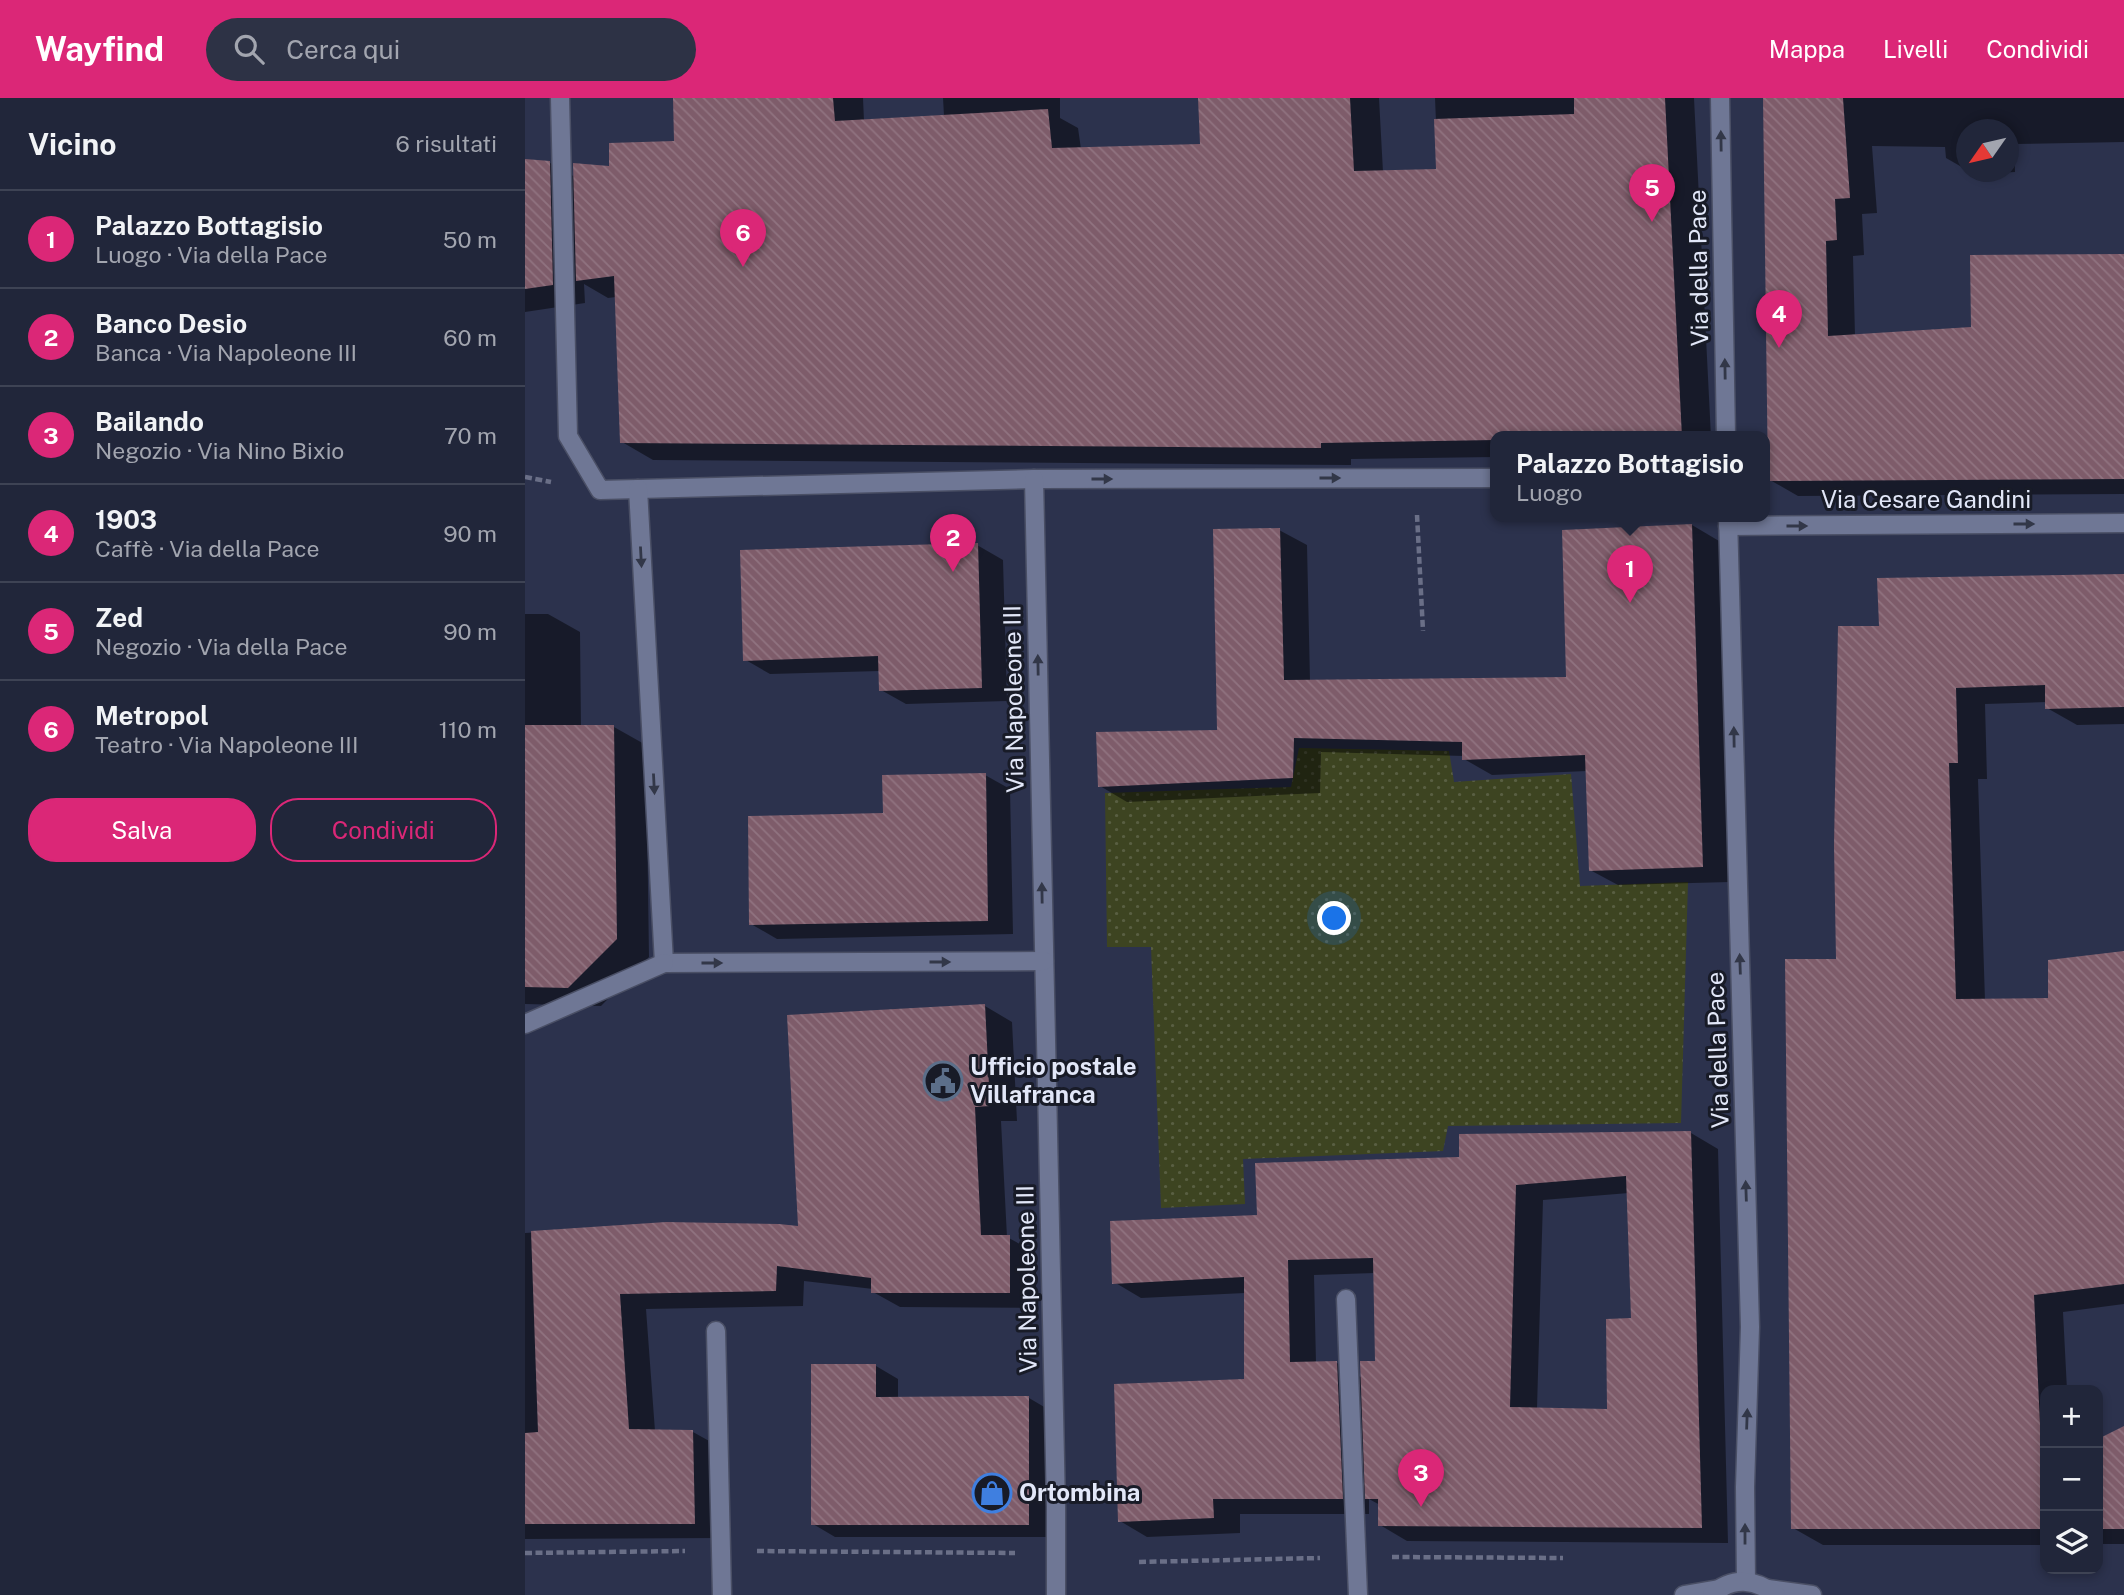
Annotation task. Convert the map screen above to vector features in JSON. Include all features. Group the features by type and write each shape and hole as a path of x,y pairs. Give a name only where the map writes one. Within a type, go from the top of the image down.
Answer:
{"street":[{"path":"560,98 568,436 600,490 1034,479 1490,478"},
{"name":"Via della Pace","path":"1720,98 1726,431"},
{"name":"Via Napoleone III","path":"1034,479 1056,1595"},
{"path":"638,488 664,963"},
{"name":"Via della Pace","path":"1728,522 1750,1327 1745,1487 1746,1581"},
{"name":"Via Cesare Gandini","path":"1728,522 2124,523"},
{"path":"525,1024 664,963 1044,961"},
{"path":"1346,1300 1358,1595"},
{"path":"716,1331 722,1595"},
{"path":"1684,1595 1715,1592 1731,1583 1746,1581 1758,1583 1772,1592 1812,1595"}],"path":[{"path":"1419,478 1417,529 1423,631"},
{"path":"525,1553 1014,1553"}],"green space":[{"path":"1299,748 1449,751 1454,782 1571,774 1580,886 1688,882 1681,1123 1448,1126 1443,1151 1243,1159 1245,1204 1161,1208 1151,947 1107,947 1105,793 1291,787"}],"building":[{"path":"673,98 833,98 835,121 1048,109 1052,148 1200,144 1198,98 1350,98 1354,171 1436,169 1434,119 1574,114 1574,98 1665,98 1682,431 1490,431 1490,440 1321,443 1321,448 620,443 614,276 576,281 573,163 609,166 609,143 674,141"},
{"path":"1763,98 1843,98 1850,198 1835,199 1837,240 1826,241 1828,336 1971,327 1970,255 2124,254 2124,479 1770,481 1770,431 1767,431"},
{"path":"525,159 550,161 553,285 525,289"},
{"path":"1692,524 1703,867 1589,871 1585,755 1462,760 1462,742 1294,738 1293,778 1098,787 1096,732 1217,730 1213,529 1280,528 1284,680 1566,677 1562,530"},
{"path":"978,543 982,688 879,691 878,656 743,661 740,550"},
{"path":"2124,574 2124,707 2045,709 2045,685 1956,688 1958,763 1949,763 1956,999 2048,998 2048,960 2124,951 2124,1284 2034,1295 2040,1424 2040,1529 1791,1529 1785,959 1836,959 1834,846 1838,626 1879,626 1877,578"},
{"path":"525,725 614,725 617,939 568,988 525,987"},
{"path":"986,773 988,921 749,925 748,816 883,813 882,775"},
{"path":"985,1004 990,1106 975,1107 981,1235 1010,1235 1010,1293 871,1293 871,1278 777,1266 776,1291 620,1294 629,1429 693,1430 695,1524 525,1524 525,1433 538,1432 531,1231 666,1222 798,1226 787,1015"},
{"path":"1691,1131 1702,1528 1378,1526 1378,1499 1365,1499 1360,1361 1375,1361 1373,1258 1288,1260 1290,1362 1337,1361 1343,1499 1213,1499 1214,1518 1118,1522 1114,1384 1244,1379 1244,1277 1112,1284 1110,1221 1257,1215 1255,1163 1459,1157 1459,1134","holes":["1626,1176 1631,1318 1606,1319 1607,1409 1510,1407 1516,1185"]},
{"path":"811,1364 876,1364 876,1397 1029,1396 1029,1525 811,1525"},
{"path":"2124,1426 2124,1529 2103,1529 2103,1436"}],"place":[{"name":"Zed","path":"1652,222"},
{"name":"Metropol","path":"743,267"},
{"name":"1903","path":"1779,348"},
{"name":"Banco Desio","path":"953,572"},
{"name":"Palazzo Bottagisio","path":"1630,603"},
{"name":"Ufficio postale Villafranca","path":"943,1081"},
{"name":"Ortombina","path":"992,1493"},
{"name":"Bailando","path":"1421,1507"}]}
